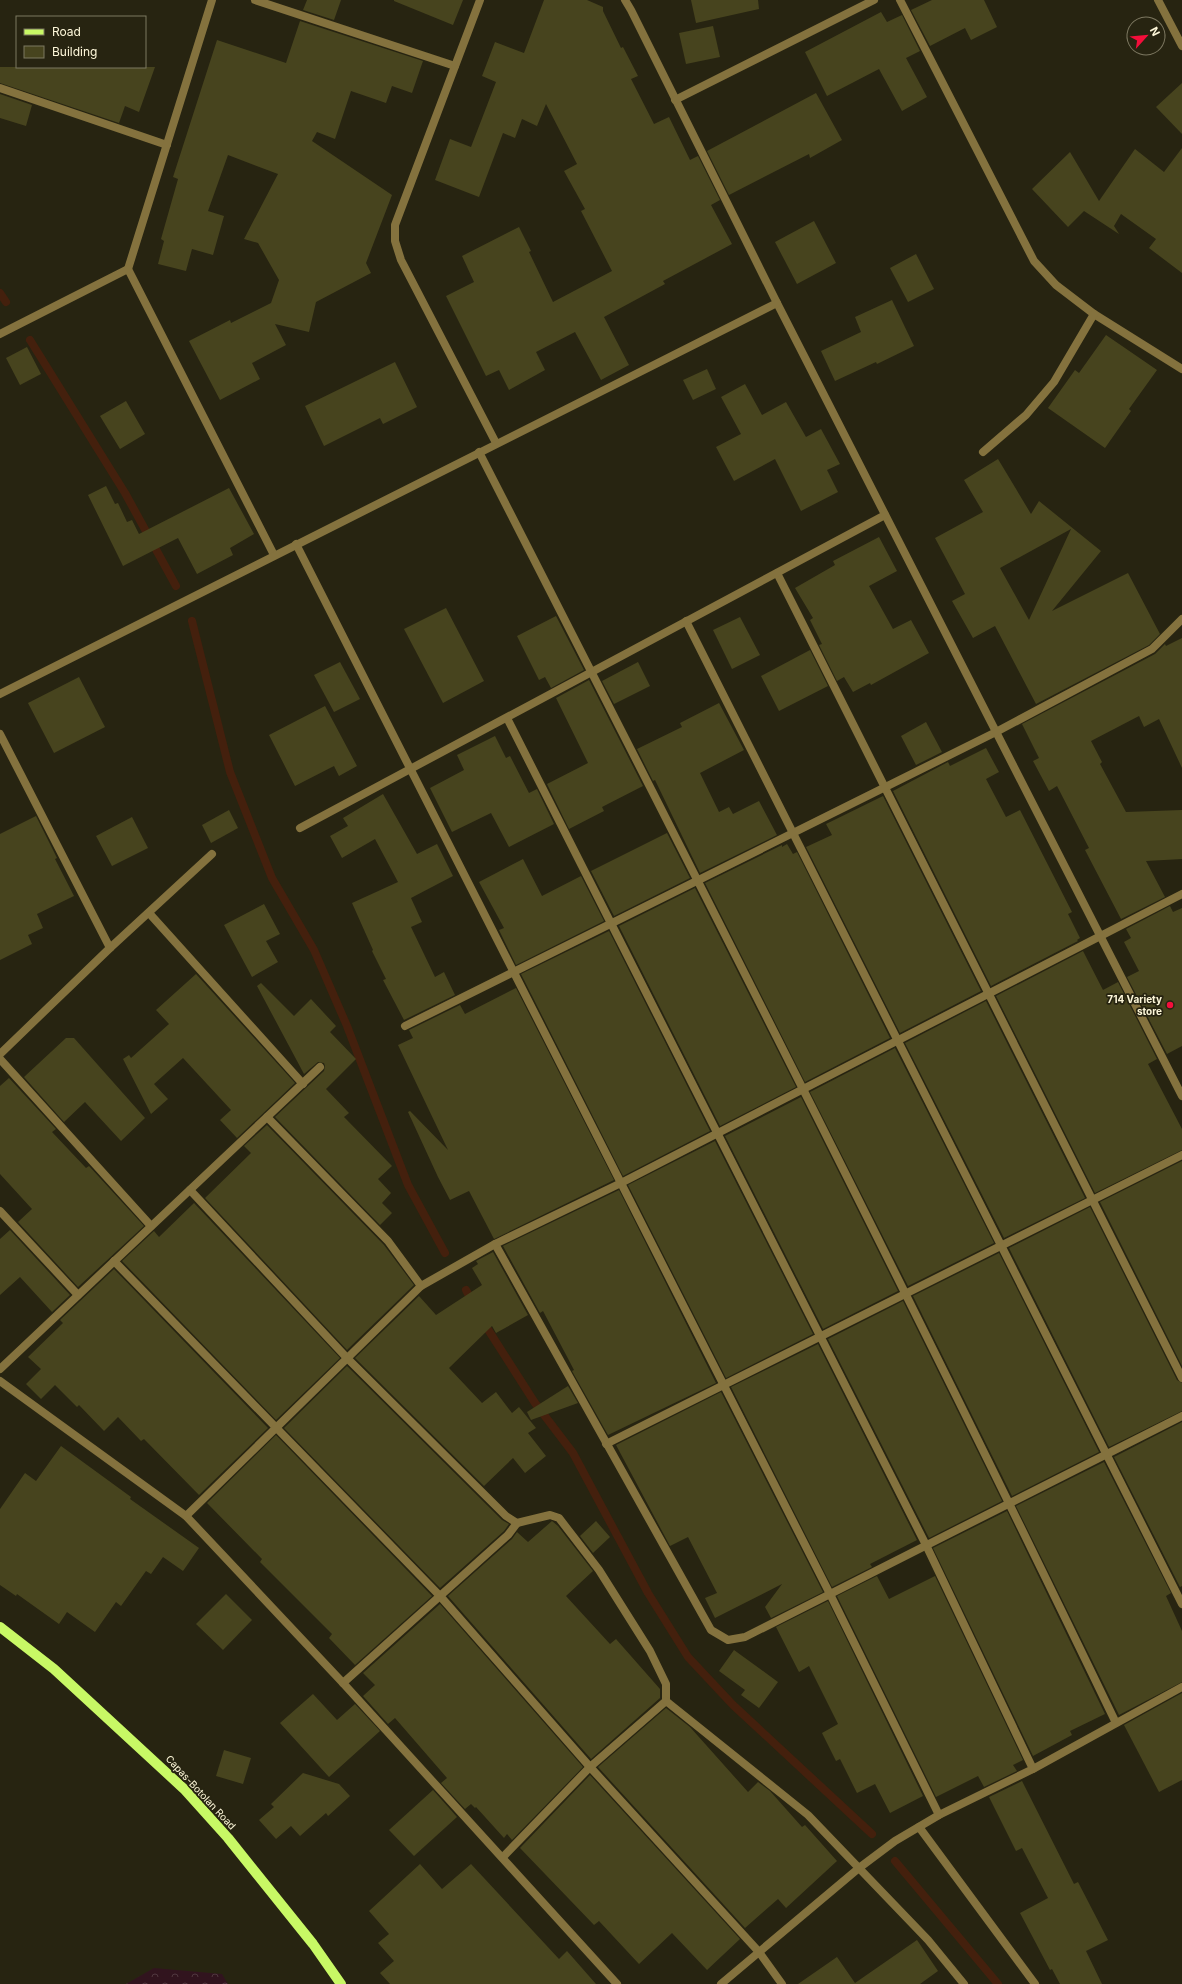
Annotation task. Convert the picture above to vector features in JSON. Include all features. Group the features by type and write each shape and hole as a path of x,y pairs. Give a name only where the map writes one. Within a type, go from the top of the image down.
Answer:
{"main road":[{"name":"Capas-Botolan Road","path":"0,1627 54,1669 184,1789 258,1875 313,1944 341,1984"}],"street":[{"path":"212,0 128,269 274,555"},
{"path":"255,0 455,66"},
{"path":"480,0 395,225 395,241 401,260 496,443"},
{"path":"625,0 885,515 1182,1096"},
{"path":"676,100 874,0"},
{"path":"900,0 1034,261 1056,285 1094,314 1182,369"},
{"path":"1158,0 1182,46"},
{"path":"0,88 167,145"},
{"path":"0,334 128,269"},
{"path":"0,694 777,302"},
{"path":"983,452 1026,414 1054,382 1094,314"},
{"path":"479,452 592,672 1010,1503 1116,1723"},
{"path":"300,828 885,515"},
{"path":"296,544 830,1594 939,1815"},
{"path":"777,573 1182,1378"},
{"path":"405,1026 996,732 1152,649 1182,619"},
{"path":"686,621 1182,1604"},
{"path":"507,718 926,1546 1033,1768"},
{"path":"0,734 110,948"},
{"path":"0,1054 110,948 212,854"},
{"path":"186,1516 421,1286 496,1244 621,1182 1182,894"},
{"path":"149,913 303,1084"},
{"path":"0,1059 151,1226"},
{"path":"0,1369 320,1067"},
{"path":"267,1117 388,1241 421,1286"},
{"path":"606,1444 1182,1155"},
{"path":"190,1190 348,1358 506,1516 517,1523"},
{"path":"0,1211 78,1295"},
{"path":"496,1244 606,1444 711,1630 728,1640 745,1637 1182,1416"},
{"path":"114,1262 440,1596 590,1767 759,1952 782,1984"},
{"path":"0,1381 186,1516 343,1683 617,1984"},
{"path":"343,1683 508,1535 517,1523 550,1516 559,1518 599,1570 650,1651 666,1684 666,1701 590,1767 503,1857"},
{"path":"721,1984 859,1868 895,1841 939,1815 1033,1768 1182,1687"},
{"path":"666,1701 808,1815 928,1940 964,1984"},
{"path":"919,1827 1035,1984"}],"green space":[{"path":"154,1968 222,1974 228,1984 126,1984"}],"building":[{"path":"307,0 341,0 334,20 303,10"},
{"path":"394,0 463,0 453,25"},
{"path":"544,0 587,0 603,7 603,11 621,48 623,47 638,76 631,79 654,124 669,117 690,160 698,156 720,200 711,205 732,244 663,281 665,284 604,317 629,365 601,380 575,332 536,352 545,370 509,390 499,370 486,376 446,296 474,282 462,256 519,227 531,251 529,252 553,302 612,271 581,211 585,209 564,171 577,164 546,104 537,126 522,119 515,138 503,133 479,197 435,180 450,139 471,147 496,82 482,76 495,42 524,53"},
{"path":"691,0 758,0 759,9 696,23"},
{"path":"932,0 984,0 997,27 971,40 965,28 930,46 911,10"},
{"path":"881,12 887,22 902,15 920,51 906,58 927,97 902,111 879,69 827,96 805,52"},
{"path":"300,21 423,61 412,93 392,86 386,103 351,91 335,139 317,132 312,141 392,195 366,263 371,273 316,302 309,332 275,324 286,345 252,363 260,379 220,400 189,341 230,320 231,323 271,303 279,280 258,243 244,239 278,174 228,155 208,211 224,216 213,255 192,249 186,271 158,264 164,241 161,239 178,179 173,177 217,40 286,63"},
{"path":"713,26 720,57 686,64 679,33"},
{"path":"0,67 155,67 139,112 125,106 119,123 0,83"},
{"path":"1182,83 1182,134 1156,107"},
{"path":"816,93 842,140 810,158 809,154 729,195 707,151"},
{"path":"0,94 32,105 26,126 0,118"},
{"path":"1182,148 1182,273 1149,248 1156,239 1121,214 1114,226 1119,234 1084,211 1068,227 1032,189 1070,152 1099,201 1135,149 1164,172"},
{"path":"814,221 836,263 797,284 775,242"},
{"path":"916,254 934,289 908,302 890,268"},
{"path":"892,300 914,346 877,364 876,362 835,381 821,351 861,332 855,317"},
{"path":"1106,335 1157,370 1129,409 1131,411 1105,448 1048,408 1075,370 1079,373"},
{"path":"27,347 41,374 20,385 6,358"},
{"path":"395,362 417,407 383,424 380,418 324,446 305,406"},
{"path":"707,369 716,389 693,400 683,380"},
{"path":"745,384 762,415 786,402 806,437 821,429 840,464 827,470 838,492 801,511 775,459 734,481 716,447 741,434 721,397"},
{"path":"126,401 145,434 120,449 100,416"},
{"path":"998,459 1031,514 1039,501 1101,551 1052,611 1128,573 1160,634 1149,645 1036,704 995,626 973,638 952,601 965,594 935,538 983,512 964,480","holes":["1071,529 1029,620 1000,568"]},
{"path":"106,486 115,504 118,503 127,522 132,520 139,534 229,488 254,534 230,548 233,555 197,574 178,538 123,566 88,495"},
{"path":"879,537 897,571 869,586 893,629 911,620 929,653 871,685 870,683 853,692 844,677 837,681 819,645 822,644 810,620 813,618 795,588 835,565 833,561"},
{"path":"446,608 484,681 443,703 404,629"},
{"path":"556,616 584,670 551,688 545,677 539,680 517,636"},
{"path":"740,617 760,655 732,669 713,630"},
{"path":"1182,638 1182,768 1159,719 1144,727 1139,716 1091,741 1102,762 1100,764 1126,812 1182,810 1182,859 1146,861 1165,897 1121,919 1085,850 1089,848 1057,786 1049,791 1033,761 1039,758 1022,724 1155,654 1165,644 1166,646"},
{"path":"810,650 828,686 779,711 761,676"},
{"path":"340,662 360,699 334,712 314,675"},
{"path":"638,662 650,686 614,704 602,681"},
{"path":"79,677 105,727 54,753 28,703"},
{"path":"589,680 643,786 602,807 604,811 569,829 547,784 588,763 556,698"},
{"path":"719,703 744,750 700,773 719,812 729,807 733,814 759,801 777,835 700,873 655,780 653,781 637,749 682,727 680,723"},
{"path":"325,706 357,766 339,776 334,766 295,786 269,735"},
{"path":"926,722 942,752 916,765 901,736"},
{"path":"495,736 506,758 510,756 529,793 537,789 554,824 509,847 491,813 452,832 430,788 464,770 457,755"},
{"path":"986,748 999,772 986,779 1006,817 1020,810 1072,912 1068,914 1080,938 1077,940 1078,941 991,986 893,791 948,762 950,766"},
{"path":"383,794 417,854 437,844 453,876 411,898 422,922 411,927 435,977 444,972 455,995 404,1020 383,980 386,979 372,951 373,950 352,903 398,882 375,839 342,858 330,836 348,826 343,818"},
{"path":"883,796 981,991 900,1033 806,847 832,835 826,824"},
{"path":"229,810 238,828 211,843 202,825"},
{"path":"36,816 57,858 55,859 74,896 37,914 43,928 28,935 32,944 0,960 0,834"},
{"path":"132,817 148,848 112,866 96,836"},
{"path":"667,833 690,878 614,916 591,871"},
{"path":"787,844 793,854 797,852 890,1038 805,1082 705,883 782,845 782,847"},
{"path":"523,859 542,896 581,876 604,921 516,965 499,930 504,928 479,882"},
{"path":"695,888 796,1087 720,1126 619,926"},
{"path":"264,904 280,934 266,941 278,962 252,977 224,925"},
{"path":"1170,906 1173,912 1182,908 1182,1046 1167,1054 1127,977 1139,971 1124,942 1131,938 1126,929"},
{"path":"609,931 710,1131 623,1176 521,974"},
{"path":"1083,951 1103,990 1118,982 1157,1059 1148,1064 1182,1129 1182,1150 1095,1193 996,996"},
{"path":"196,974 295,1083 237,1138 220,1120 231,1110 183,1058 154,1084 168,1099 151,1114 123,1059 129,1055 131,1058 169,1024 156,1010"},
{"path":"261,983 294,1016 311,999 336,1026 330,1032 356,1059 326,1089 349,1113 344,1117 392,1166 378,1179 391,1193 382,1203 392,1213 380,1225 275,1117 324,1071 325,1066 324,1063 318,1062 304,1074 257,986"},
{"path":"516,988 614,1180 494,1239 469,1191 450,1200 438,1177 408,1112 410,1111 448,1150 398,1045 413,1038 409,1030 460,1005 465,1014"},
{"path":"986,1001 1085,1198 1004,1238 905,1043"},
{"path":"66,1038 74,1038 145,1118 121,1141 85,1102 64,1122 24,1077"},
{"path":"895,1048 994,1243 908,1286 810,1092"},
{"path":"9,1078 56,1129 52,1132 86,1168 89,1166 144,1226 78,1287 18,1222 32,1209 0,1174 0,1086"},
{"path":"801,1097 898,1291 823,1329 725,1136"},
{"path":"267,1125 384,1245 414,1285 347,1350 205,1198 251,1153 244,1146"},
{"path":"715,1141 813,1334 726,1378 628,1185"},
{"path":"1182,1161 1182,1366 1100,1202"},
{"path":"619,1190 716,1383 608,1435 572,1371 574,1370 543,1311 540,1313 503,1246"},
{"path":"194,1203 340,1358 276,1420 122,1261 154,1231 159,1237"},
{"path":"1090,1207 1177,1380 1182,1383 1182,1411 1109,1447 1009,1248"},
{"path":"10,1230 70,1295 52,1312 20,1277 0,1295 0,1239"},
{"path":"493,1252 528,1315 496,1333 492,1326 449,1368 482,1403 496,1392 512,1413 519,1407 536,1428 528,1433 546,1456 525,1473 513,1458 484,1486 355,1358 419,1296 436,1315 482,1285 472,1268 478,1264 476,1261"},
{"path":"999,1253 1099,1452 1012,1496 913,1296"},
{"path":"114,1269 268,1428 199,1495 144,1439 141,1441 118,1417 104,1431 79,1405 77,1407 55,1385 41,1399 26,1384 41,1369 28,1357 63,1323 60,1320"},
{"path":"903,1301 1002,1501 929,1538 828,1339"},
{"path":"818,1344 917,1540 870,1564 872,1567 832,1587 731,1387"},
{"path":"347,1366 502,1520 509,1524 504,1531 440,1588 284,1428"},
{"path":"568,1386 578,1403 531,1420 527,1412"},
{"path":"721,1392 823,1592 771,1618 765,1607 782,1584 715,1618 705,1598 717,1593 688,1537 670,1546 616,1445"},
{"path":"1182,1422 1182,1586 1180,1587 1114,1457"},
{"path":"276,1435 432,1596 355,1665 329,1638 332,1634 260,1562 262,1559 207,1503"},
{"path":"61,1446 131,1497 130,1499 199,1548 183,1571 163,1557 151,1574 146,1571 121,1606 116,1602 95,1632 67,1612 59,1624 17,1594 16,1596 0,1585 0,1509 25,1473 36,1481"},
{"path":"1104,1462 1171,1593 1166,1596 1182,1631 1182,1682 1119,1715 1016,1506"},
{"path":"1007,1511 1105,1714 1070,1731 1072,1735 1033,1756 933,1548"},
{"path":"552,1521 558,1526 593,1571 566,1596 610,1644 616,1639 660,1689 660,1698 591,1759 448,1596 512,1539 517,1532 528,1542"},
{"path":"596,1521 610,1537 593,1553 580,1536"},
{"path":"877,1576 889,1599 935,1576 1023,1760 1013,1765 1017,1771 984,1787 978,1776 936,1797 837,1596"},
{"path":"226,1594 252,1620 223,1650 196,1624"},
{"path":"828,1601 923,1796 890,1813 875,1784 857,1793 840,1759 836,1761 822,1733 838,1724 809,1666 799,1672 776,1627"},
{"path":"440,1604 583,1767 512,1840 507,1834 504,1838 476,1807 475,1808 471,1804 465,1809 441,1783 447,1778 395,1718 388,1724 363,1696 375,1685 363,1673"},
{"path":"734,1650 778,1682 759,1708 741,1695 745,1690 719,1671"},
{"path":"1182,1693 1182,1780 1159,1792 1124,1725"},
{"path":"313,1694 337,1720 355,1704 380,1731 329,1777 280,1723"},
{"path":"666,1708 690,1727 748,1792 758,1782 770,1791 802,1827 805,1825 837,1861 786,1908 778,1899 745,1928 598,1767"},
{"path":"224,1750 251,1758 243,1784 216,1776"},
{"path":"303,1773 339,1784 350,1796 328,1816 326,1813 300,1836 291,1826 276,1839 259,1820 274,1807 271,1804"},
{"path":"590,1775 740,1939 707,1970 672,1933 639,1964 599,1921 594,1925 520,1848"},
{"path":"1022,1781 1074,1884 1078,1882 1108,1940 1086,1951 1102,1984 1060,1984 1052,1969 1050,1970 1020,1913 1048,1898 1022,1848 1016,1851 989,1797"},
{"path":"433,1790 457,1817 414,1856 389,1830"},
{"path":"420,1864 442,1889 471,1864 559,1959 567,1951 596,1984 390,1984 380,1973 394,1961 378,1943 389,1934 369,1911"},
{"path":"917,1940 938,1971 920,1984 798,1984 837,1957 855,1983"}],"waterway":[{"path":"0,293 6,302"},
{"path":"30,340 125,493 176,586"},
{"path":"192,621 230,772 272,878 314,950 347,1026 408,1185 445,1253"},
{"path":"466,1290 473,1303"},
{"path":"482,1320 535,1403 573,1453 648,1593 688,1657 733,1705 872,1834"},
{"path":"895,1861 998,1984"}],"place":[{"name":"714 Variety store","path":"1170,1005"}]}
